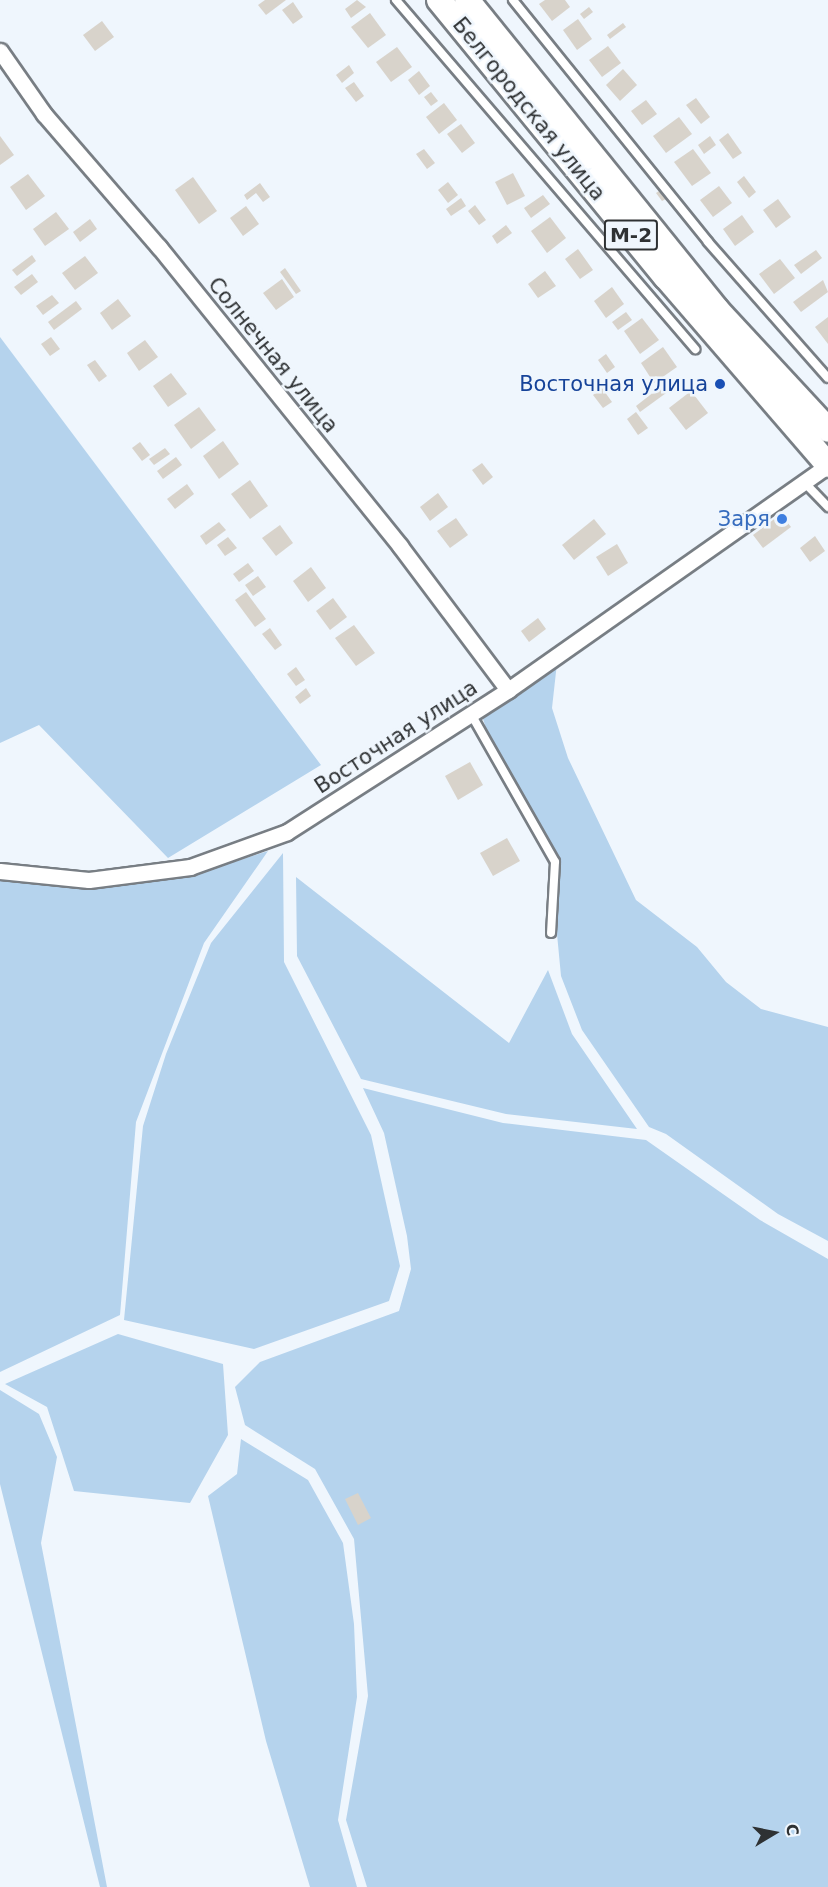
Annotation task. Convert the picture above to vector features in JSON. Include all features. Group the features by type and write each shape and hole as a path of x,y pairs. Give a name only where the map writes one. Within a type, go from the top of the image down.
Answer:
{"main road":[{"name":"Белгородская улица","path":"439,0 666,277 828,465"},
{"name":"Белгородская улица","path":"467,0 717,310 828,430"}],"street":[{"name":"Солнечная улица","path":"0,51 44,114 159,246 400,546 508,690"},
{"name":"Восточная улица","path":"0,871 89,880 190,867 287,832 508,690 828,465"}],"lane":[{"path":"396,0 695,349"},
{"path":"513,0 708,242 828,378"},
{"path":"804,482 828,507"},
{"path":"471,714 555,862 551,933"}],"shaded area":[{"path":"0,337 321,765 168,858 39,725 0,743"},
{"path":"557,663 552,708 568,758 636,900 697,947 726,982 761,1009 828,1027 828,1241 778,1214 666,1134 649,1127 582,1030 561,976 557,934 561,860 488,734 483,719 489,709"},
{"path":"268,851 204,943 136,1122 120,1315 0,1372 0,878 87,887 193,875"},
{"path":"283,853 284,962 371,1135 400,1266 389,1301 254,1349 124,1320 143,1126 166,1054 211,943"},
{"path":"296,877 509,1043 548,970 572,1034 637,1129 506,1114 361,1079 297,956"},
{"path":"363,1088 503,1123 646,1140 760,1220 828,1259 828,1887 367,1887 346,1820 368,1696 354,1539 315,1469 245,1425 235,1387 260,1362 399,1311 411,1269 407,1236 384,1133"},
{"path":"118,1334 223,1364 228,1435 190,1503 74,1491 47,1407 5,1384"},
{"path":"0,1390 39,1414 57,1457 41,1543 107,1887 100,1887 0,1484"},
{"path":"241,1439 308,1480 343,1543 354,1624 357,1697 338,1820 357,1887 310,1887 266,1741 208,1496 237,1474"}],"building":[{"path":"265,0 286,0 266,15 258,5"},
{"path":"357,0 366,7 351,18 345,9"},
{"path":"545,0 565,0 570,7 552,21 539,4"},
{"path":"293,2 303,17 293,24 282,10"},
{"path":"589,7 593,12 584,19 580,14"},
{"path":"370,13 386,35 368,48 351,27"},
{"path":"578,19 592,39 577,50 563,30"},
{"path":"102,21 114,37 95,51 83,35"},
{"path":"623,23 626,27 610,39 607,35"},
{"path":"608,46 621,63 602,77 589,60"},
{"path":"397,47 412,67 391,82 376,62"},
{"path":"349,65 354,73 342,83 336,75"},
{"path":"623,69 637,85 620,101 606,85"},
{"path":"419,71 430,86 419,95 408,80"},
{"path":"354,82 364,96 356,102 345,88"},
{"path":"431,92 438,101 431,106 424,97"},
{"path":"696,98 710,117 701,124 686,105"},
{"path":"646,100 657,114 642,125 631,111"},
{"path":"444,103 457,120 439,134 426,117"},
{"path":"679,117 692,134 666,153 653,136"},
{"path":"461,124 475,143 462,153 447,134"},
{"path":"728,133 742,153 733,159 719,140"},
{"path":"0,136 14,155 0,165"},
{"path":"710,136 716,145 704,154 698,145"},
{"path":"424,149 435,163 427,169 416,154"},
{"path":"693,149 711,173 692,186 674,162"},
{"path":"513,173 525,196 507,205 495,182"},
{"path":"28,174 45,196 26,210 10,187"},
{"path":"744,176 756,192 749,198 737,182"},
{"path":"193,177 217,211 199,224 175,190"},
{"path":"448,182 458,195 448,203 438,190"},
{"path":"260,183 270,197 263,202 256,193 247,200 244,195"},
{"path":"719,186 732,203 713,217 700,200"},
{"path":"659,191 666,199 662,201 656,193"},
{"path":"543,195 550,204 531,218 524,208"},
{"path":"461,198 466,206 451,216 446,209"},
{"path":"778,199 791,217 776,228 763,210"},
{"path":"475,205 486,220 479,225 468,211"},
{"path":"246,206 259,224 243,236 230,218"},
{"path":"56,212 69,229 45,246 33,229"},
{"path":"742,215 754,232 735,246 723,229"},
{"path":"550,217 566,238 547,253 531,231"},
{"path":"90,219 97,229 80,242 73,232"},
{"path":"506,225 512,233 497,244 492,236"},
{"path":"578,249 593,270 580,279 565,259"},
{"path":"816,250 822,258 801,274 794,265"},
{"path":"32,255 36,261 17,276 12,270"},
{"path":"85,256 98,273 75,290 62,273"},
{"path":"780,259 795,278 774,294 759,274"},
{"path":"285,268 301,291 296,294 280,272"},
{"path":"545,271 556,286 538,298 528,284"},
{"path":"32,274 38,282 21,295 14,287"},
{"path":"282,279 294,297 276,310 263,293"},
{"path":"823,280 828,292 801,312 793,302"},
{"path":"612,287 624,304 606,318 594,301"},
{"path":"52,295 59,303 43,315 36,306"},
{"path":"118,299 131,316 112,330 100,313"},
{"path":"76,301 82,309 54,330 48,322"},
{"path":"626,312 632,320 618,330 612,322"},
{"path":"828,317 828,344 815,327"},
{"path":"642,318 659,340 640,354 624,331"},
{"path":"51,337 60,349 50,356 41,344"},
{"path":"145,340 158,357 139,371 127,353"},
{"path":"663,347 677,367 654,383 641,363"},
{"path":"606,354 615,367 607,373 598,360"},
{"path":"95,360 107,376 99,382 87,365"},
{"path":"171,373 187,394 168,407 153,386"},
{"path":"719,376 726,384 723,387 716,379"},
{"path":"668,381 673,388 640,412 636,406"},
{"path":"602,388 612,402 603,408 593,395"},
{"path":"691,391 708,413 686,430 669,408"},
{"path":"199,407 216,430 191,449 174,425"},
{"path":"636,412 648,428 638,435 627,419"},
{"path":"223,441 239,464 219,479 203,456"},
{"path":"140,442 150,455 142,461 132,448"},
{"path":"165,448 170,454 154,465 149,459"},
{"path":"176,457 182,465 163,479 157,471"},
{"path":"482,463 493,477 483,485 472,470"},
{"path":"250,480 268,506 250,519 231,494"},
{"path":"187,484 194,494 175,509 167,499"},
{"path":"438,493 448,507 430,521 420,507"},
{"path":"781,514 791,527 763,548 753,535"},
{"path":"456,518 468,535 450,548 437,531"},
{"path":"594,519 606,534 574,560 562,545"},
{"path":"219,522 226,530 206,545 200,536"},
{"path":"280,525 293,543 276,556 262,538"},
{"path":"815,536 825,551 810,562 800,548"},
{"path":"228,537 237,548 225,556 217,545"},
{"path":"617,544 628,563 608,576 596,557"},
{"path":"248,563 254,571 239,582 233,574"},
{"path":"311,567 326,588 308,602 293,581"},
{"path":"258,576 266,587 253,596 245,585"},
{"path":"246,592 266,619 255,627 235,600"},
{"path":"333,598 347,617 330,630 316,611"},
{"path":"538,618 546,629 529,642 521,631"},
{"path":"354,625 375,653 356,666 335,638"},
{"path":"270,628 282,645 275,650 262,634"},
{"path":"296,667 305,680 296,686 287,674"},
{"path":"306,688 311,696 300,704 295,697"},
{"path":"470,762 483,785 458,800 445,776"},
{"path":"507,838 520,861 493,876 480,853"},
{"path":"358,1493 371,1518 358,1525 345,1499"}],"place":[{"name":"Восточная улица","path":"720,384"},
{"name":"Заря","path":"782,519"}]}
